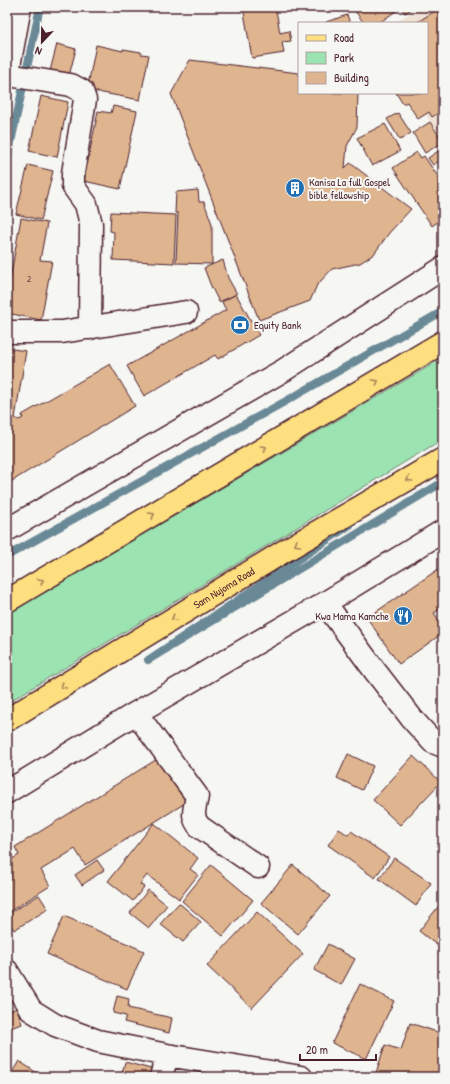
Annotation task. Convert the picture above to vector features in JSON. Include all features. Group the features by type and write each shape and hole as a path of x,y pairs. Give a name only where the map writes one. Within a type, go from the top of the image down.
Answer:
{"main road":[{"path":"7,601 443,342"},
{"name":"Sam Nujoma Road","path":"7,720 286,550 443,459"}],"street":[{"path":"20,7 8,71 71,85 82,91 85,100 73,173 73,186 86,204 91,224 90,328"},
{"path":"7,530 284,370 443,268"},
{"path":"7,332 62,332 186,312"},
{"path":"7,792 136,713 443,531"},
{"path":"325,602 413,720 433,742 443,746"},
{"path":"136,713 197,796 193,816 195,822 258,867"},
{"path":"7,971 31,1010 55,1025 98,1041 167,1055 301,1077"},
{"path":"161,1077 167,1055"}],"shaded area":[{"path":"421,7 443,7 443,141 413,94 428,94 428,22 396,22"}],"green space":[{"path":"443,358 443,439 7,703 7,614"}],"building":[{"path":"243,7 286,8 276,10 280,33 289,31 291,41 282,42 284,53 252,58"},
{"path":"361,7 400,7 380,22 363,22 355,11"},
{"path":"401,7 415,7 405,13"},
{"path":"443,7 443,110 432,117 429,112 418,119 407,102 403,104 397,94 428,94 428,22 418,22"},
{"path":"347,15 350,22 326,22"},
{"path":"57,44 76,49 69,76 50,71"},
{"path":"96,45 123,51 123,49 141,52 141,54 149,55 140,100 87,90"},
{"name":"Kanisa La full Gospel bible fellowship","path":"190,60 298,73 298,94 358,94 357,127 347,146 345,168 350,163 411,209 389,233 374,254 360,263 332,269 317,285 310,301 259,320 171,94"},
{"path":"41,96 68,102 57,157 29,151"},
{"path":"113,106 137,111 120,189 84,181 98,111 111,113"},
{"path":"398,113 411,133 400,140 387,119"},
{"path":"430,122 443,142 425,153 413,133"},
{"path":"385,124 400,151 372,166 357,138"},
{"path":"443,148 443,163 441,160 433,165 428,158"},
{"path":"417,152 421,158 424,156 443,184 443,218 432,226 393,168"},
{"path":"28,165 53,171 41,220 16,214"},
{"path":"198,190 199,202 204,202 212,224 212,264 176,263 178,213 175,213 176,192"},
{"path":"111,212 176,215 174,263 113,260 114,232 110,231"},
{"path":"21,218 47,223 40,260 52,261 41,320 7,313 7,296"},
{"path":"223,260 228,278 237,294 219,302 204,268"},
{"path":"236,294 259,335 218,359 215,355 144,396 127,366 226,310 222,302"},
{"path":"7,348 26,351 15,418 19,420 23,418 22,415 110,364 135,406 7,484"},
{"name":"Kwa Mama Kamche","path":"443,566 443,607 434,613 443,627 443,633 399,664 367,618"},
{"path":"348,754 373,766 362,790 337,778"},
{"path":"413,756 441,782 400,825 373,800"},
{"path":"159,758 187,802 85,865 75,849 41,870 50,886 7,913 7,862 19,855 15,847"},
{"path":"154,823 198,858 190,869 198,875 179,899 147,875 140,884 144,887 133,901 108,881"},
{"path":"339,829 348,835 351,831 389,857 375,878 328,845"},
{"path":"394,858 431,883 416,906 379,879"},
{"path":"97,860 104,870 82,885 75,875"},
{"path":"211,865 253,900 223,936 182,901"},
{"path":"293,865 330,896 298,934 261,903"},
{"path":"148,890 167,905 149,928 130,913"},
{"path":"39,895 48,909 14,930 7,919 7,915"},
{"path":"179,903 201,922 183,942 160,924"},
{"path":"438,907 443,912 443,950 419,931"},
{"path":"257,912 303,954 252,1008 207,966"},
{"path":"64,916 144,951 127,989 47,954"},
{"path":"328,944 355,959 341,985 314,970"},
{"path":"360,984 394,1001 366,1059 332,1043"},
{"path":"117,996 129,999 128,1008 172,1018 169,1033 124,1022 126,1016 113,1013"},
{"path":"17,1008 22,1024 7,1029 7,1012"},
{"path":"410,1023 443,1034 443,1069 440,1077 375,1076 385,1045 401,1050"},
{"path":"19,1061 43,1077 16,1077 11,1074"},
{"path":"125,1062 158,1071 156,1077 121,1077"}],"waterway":[{"path":"7,161 40,7"},
{"path":"7,556 295,396 443,311"},
{"path":"350,525 148,660 443,482"}],"place":[{"name":"Kanisa La full Gospel bible fellowship","path":"295,188"},
{"name":"Equity Bank","path":"240,325"},
{"name":"Kwa Mama Kamche","path":"403,616"}]}
